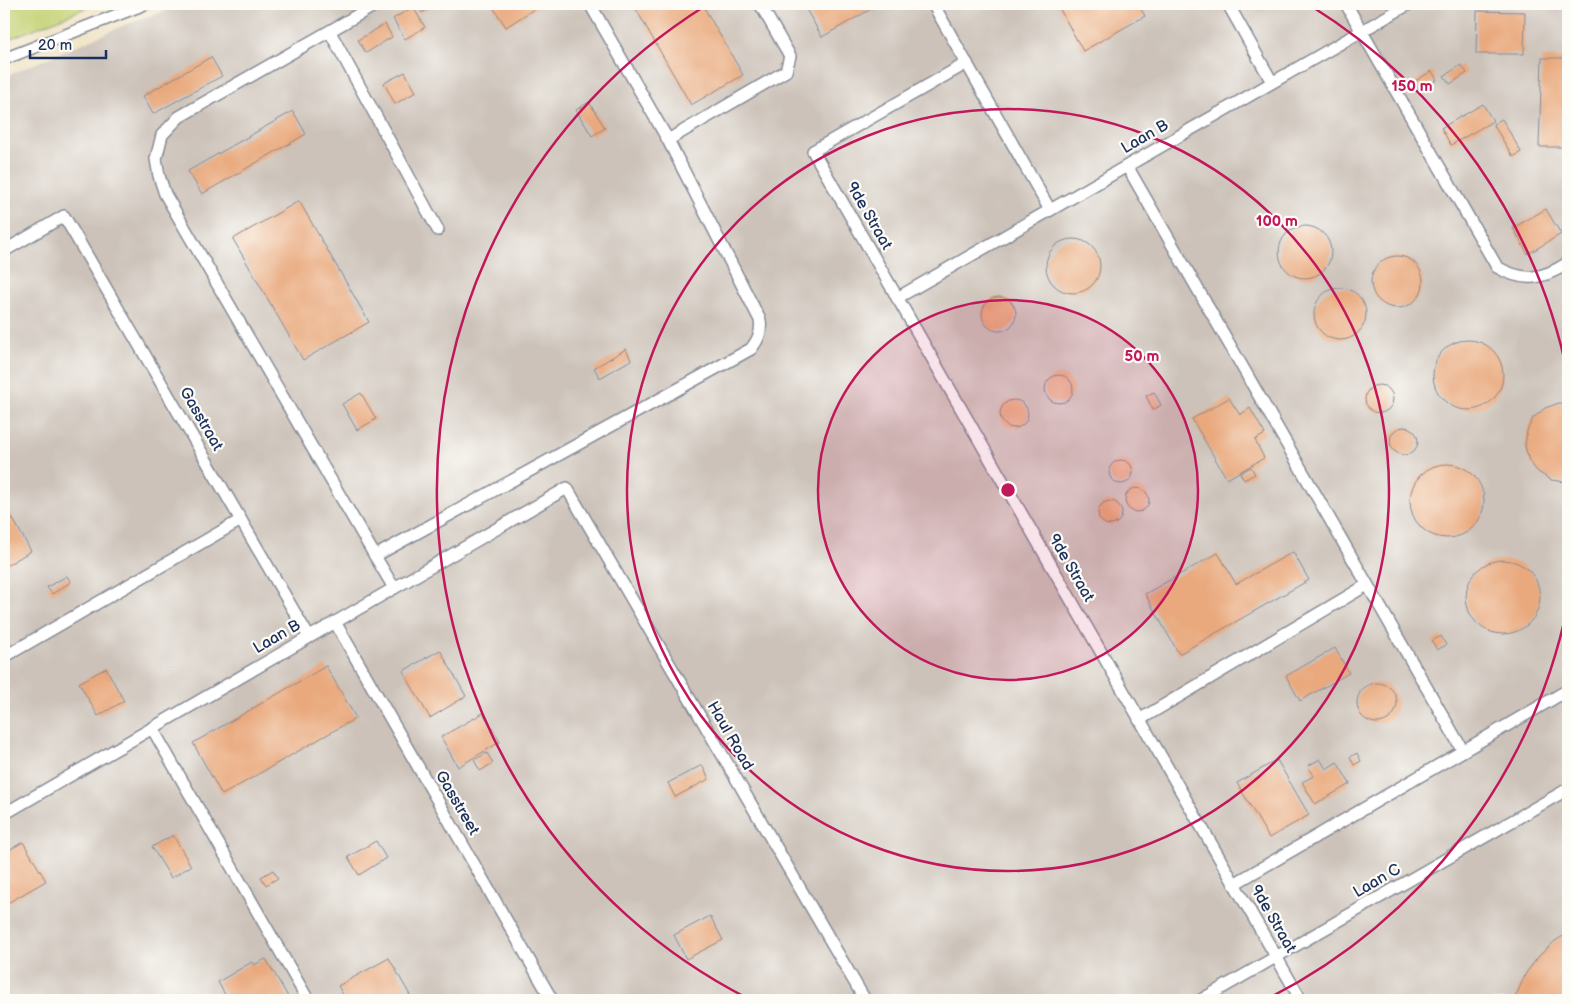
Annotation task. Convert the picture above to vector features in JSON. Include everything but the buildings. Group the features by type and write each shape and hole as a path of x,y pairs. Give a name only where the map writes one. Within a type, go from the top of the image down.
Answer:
{"lane":[{"path":"4,59 145,4"},
{"path":"376,4 330,32 178,117 162,135 156,159 158,176 165,194 394,588"},
{"path":"375,556 751,349 757,341 761,327 760,320 668,140 590,4"},
{"path":"668,140 786,71 790,56 760,4"},
{"path":"933,4 1050,210"},
{"path":"1228,4 1272,82"},
{"path":"1346,4 1497,267 1507,273 1532,278 1544,276 1568,264"},
{"name":"Laan B","path":"897,298 1409,4"},
{"path":"330,32 438,230"},
{"name":"9de Straat","path":"967,64 813,151 1301,1000"},
{"path":"1127,166 1462,751"},
{"name":"Gasstraat","path":"4,251 64,216 309,637"},
{"name":"Laan B","path":"4,814 567,488"},
{"name":"Haul Road","path":"567,488 865,1000"},
{"path":"4,657 241,520"},
{"path":"1140,720 1368,585"},
{"name":"Gasstreet","path":"335,622 552,1000"},
{"path":"1234,884 1568,690"},
{"path":"152,728 308,1000"},
{"name":"Laan C","path":"1202,1000 1568,789"}],"shaded area":[{"path":"185,4 1568,4 1568,1000 4,1000 4,77 125,25"}],"green space":[{"path":"4,4 91,4 86,8 4,41"}]}
